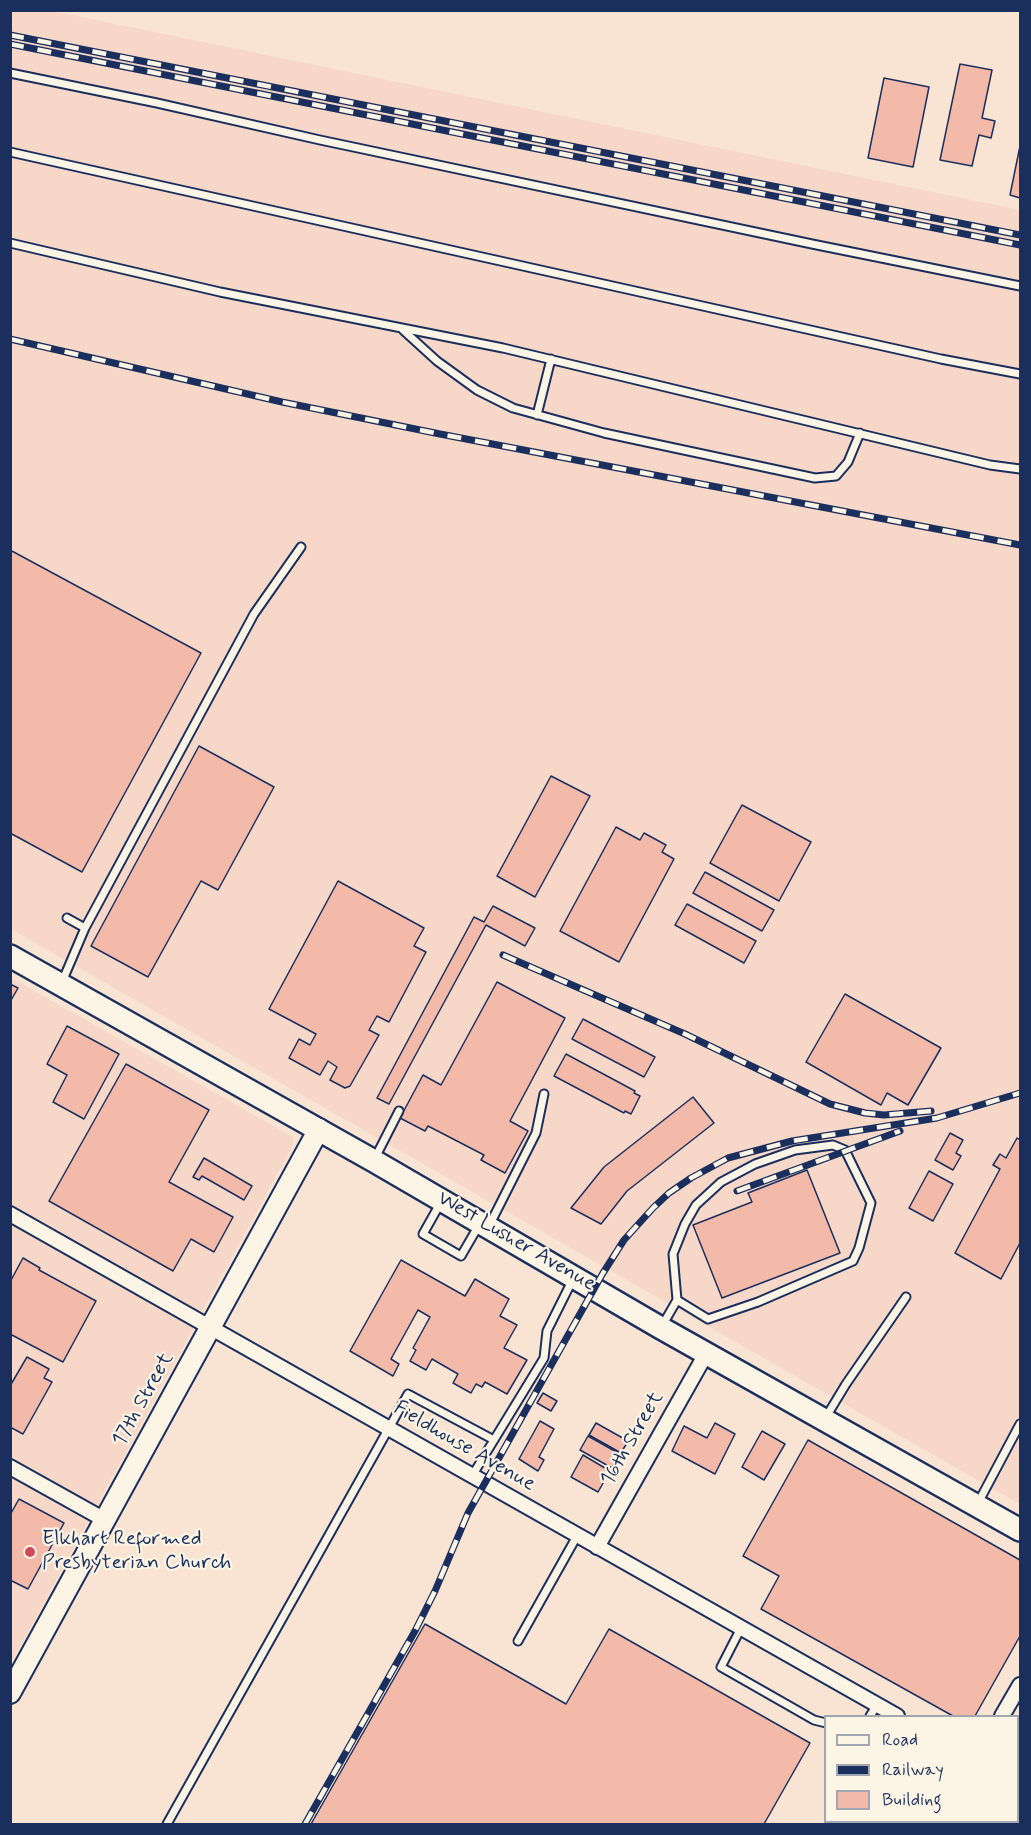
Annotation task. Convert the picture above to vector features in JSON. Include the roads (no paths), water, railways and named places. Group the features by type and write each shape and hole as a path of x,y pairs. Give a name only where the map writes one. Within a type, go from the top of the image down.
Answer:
{"main road":[{"name":"West Lusher Avenue","path":"10,956 319,1129 574,1275 661,1328 1020,1530"}],"street":[{"name":"17th Street","path":"10,1693 319,1129"},
{"name":"Fieldhouse Avenue","path":"10,1214 741,1628 873,1711 892,1715"},
{"name":"16th Street","path":"597,1547 707,1353"},
{"path":"10,1467 105,1520"},
{"path":"1003,1715 1020,1685"}],"lane":[{"path":"10,73 800,242 1020,286"},
{"path":"10,152 1020,374"},
{"path":"10,243 220,292 551,359 990,465 1020,469"},
{"path":"401,328 437,361 477,390 513,408 615,436 815,478 836,476 848,462 860,433"},
{"path":"537,415 551,359"},
{"path":"61,985 85,928 255,614 301,548"},
{"path":"67,918 85,928"},
{"path":"442,1200 423,1234 461,1256 484,1224 536,1133 544,1094"},
{"path":"374,1161 399,1111"},
{"path":"661,1328 677,1300 673,1254 685,1224 696,1205 721,1182 755,1164 795,1150 833,1144 845,1150 871,1203 859,1248 853,1261 758,1302 708,1319 677,1300"},
{"path":"472,1476 544,1358 547,1331 574,1275"},
{"path":"825,1419 846,1384 906,1297"},
{"path":"167,1824 387,1427 408,1394 494,1440"},
{"path":"977,1506 1020,1424"},
{"path":"518,1641 577,1536"},
{"path":"741,1628 721,1667 814,1720 824,1723"}],"railway":[{"path":"10,35 1020,235"},
{"path":"10,44 1020,245"},
{"path":"10,339 282,402 1020,545"},
{"path":"503,955 685,1034 830,1104 865,1113 884,1115 931,1111"},
{"path":"305,1824 415,1631 435,1591 468,1513 603,1273 624,1240 653,1208 669,1193 691,1178 728,1158 792,1141 937,1118 1020,1093"},
{"path":"737,1191 900,1131"}],"place":[{"name":"Elkhart Reformed Presbyterian Church","path":"30,1552"}]}
